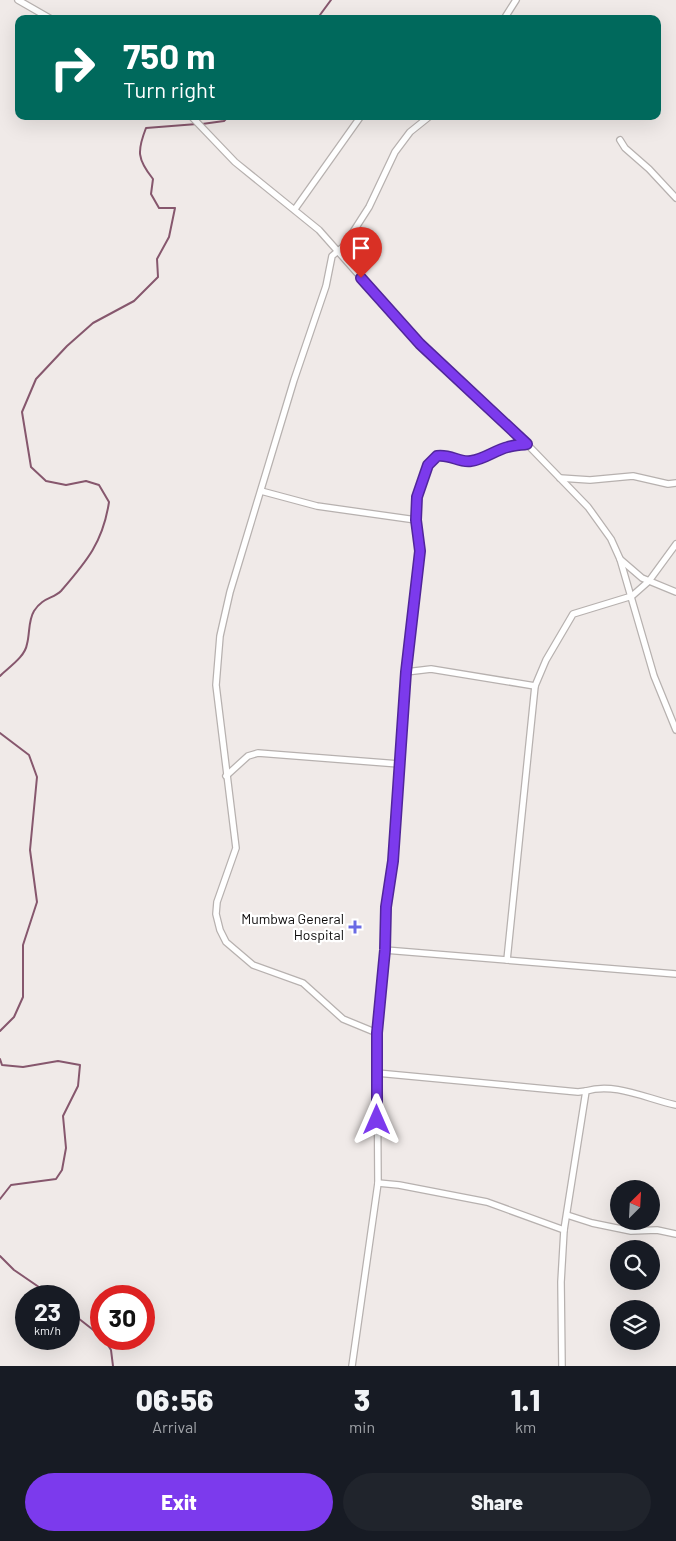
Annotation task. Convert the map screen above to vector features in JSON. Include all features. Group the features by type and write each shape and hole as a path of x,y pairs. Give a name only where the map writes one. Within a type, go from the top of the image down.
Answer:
{"street":[{"path":"18,0 44,15"},
{"path":"507,15 516,0"},
{"path":"195,120 235,162 319,230 420,344 527,444 602,526 620,559 654,676 676,730"},
{"path":"295,209 358,120"},
{"path":"377,1033 343,1019 303,983 252,965 226,942 218,921 217,902 236,848 216,685 217,660 230,592 326,286 332,256 344,246 369,207 395,152 410,132 425,120"},
{"path":"620,140 625,148 649,169 676,198"},
{"path":"352,1366 378,1183 377,1033 385,950 386,907 393,861 399,764 404,730 406,672 420,551 416,520 418,490 433,459 445,454 470,462 507,447 527,444"},
{"path":"560,478 590,480 633,476 668,484 676,483"},
{"path":"261,491 317,506 416,520"},
{"path":"507,960 535,686 546,660 575,612 632,596 649,581 676,544"},
{"path":"620,559 649,581 676,592"},
{"path":"406,672 434,669 535,686"},
{"path":"226,776 248,756 258,754 399,764"},
{"path":"385,950 676,974"},
{"path":"377,1073 578,1092 600,1087 612,1088 676,1105"},
{"path":"562,1366 561,1282 564,1230 586,1090"},
{"path":"378,1183 399,1185 486,1202 564,1230"},
{"path":"567,1215 592,1223 631,1230 657,1230 676,1234"}],"waterway":[{"path":"320,15 331,0"},
{"path":"202,124 225,120"},
{"path":"0,676 26,649 31,619 37,606 61,591 86,560 103,529 109,502 99,485 86,481 66,485 46,481 31,467 22,412 36,379 67,346 93,323 134,301 158,277 157,259 169,237 175,208 159,208 151,194 153,179 141,160 141,143 146,128 197,124"},
{"path":"0,733 29,755 37,777 30,850 37,902 23,945 23,997 14,1017 0,1031"},
{"path":"0,1059 2,1065 23,1067 58,1061 80,1065 78,1086 63,1116 66,1148 62,1170 56,1179 11,1185 0,1199"},
{"path":"0,1256 14,1270 36,1285"},
{"path":"80,1320 90,1327"},
{"path":"111,1350 113,1366"}],"place":[{"name":"Mumbwa General Hospital","path":"355,927"}],"route":[{"path":"361,278 420,344 527,444 507,447 470,462 461,461 452,455 437,456 428,465 418,490 416,520 420,551 406,672 404,730 399,764 393,861 386,907 385,950 377,1033 377,1120"}]}
